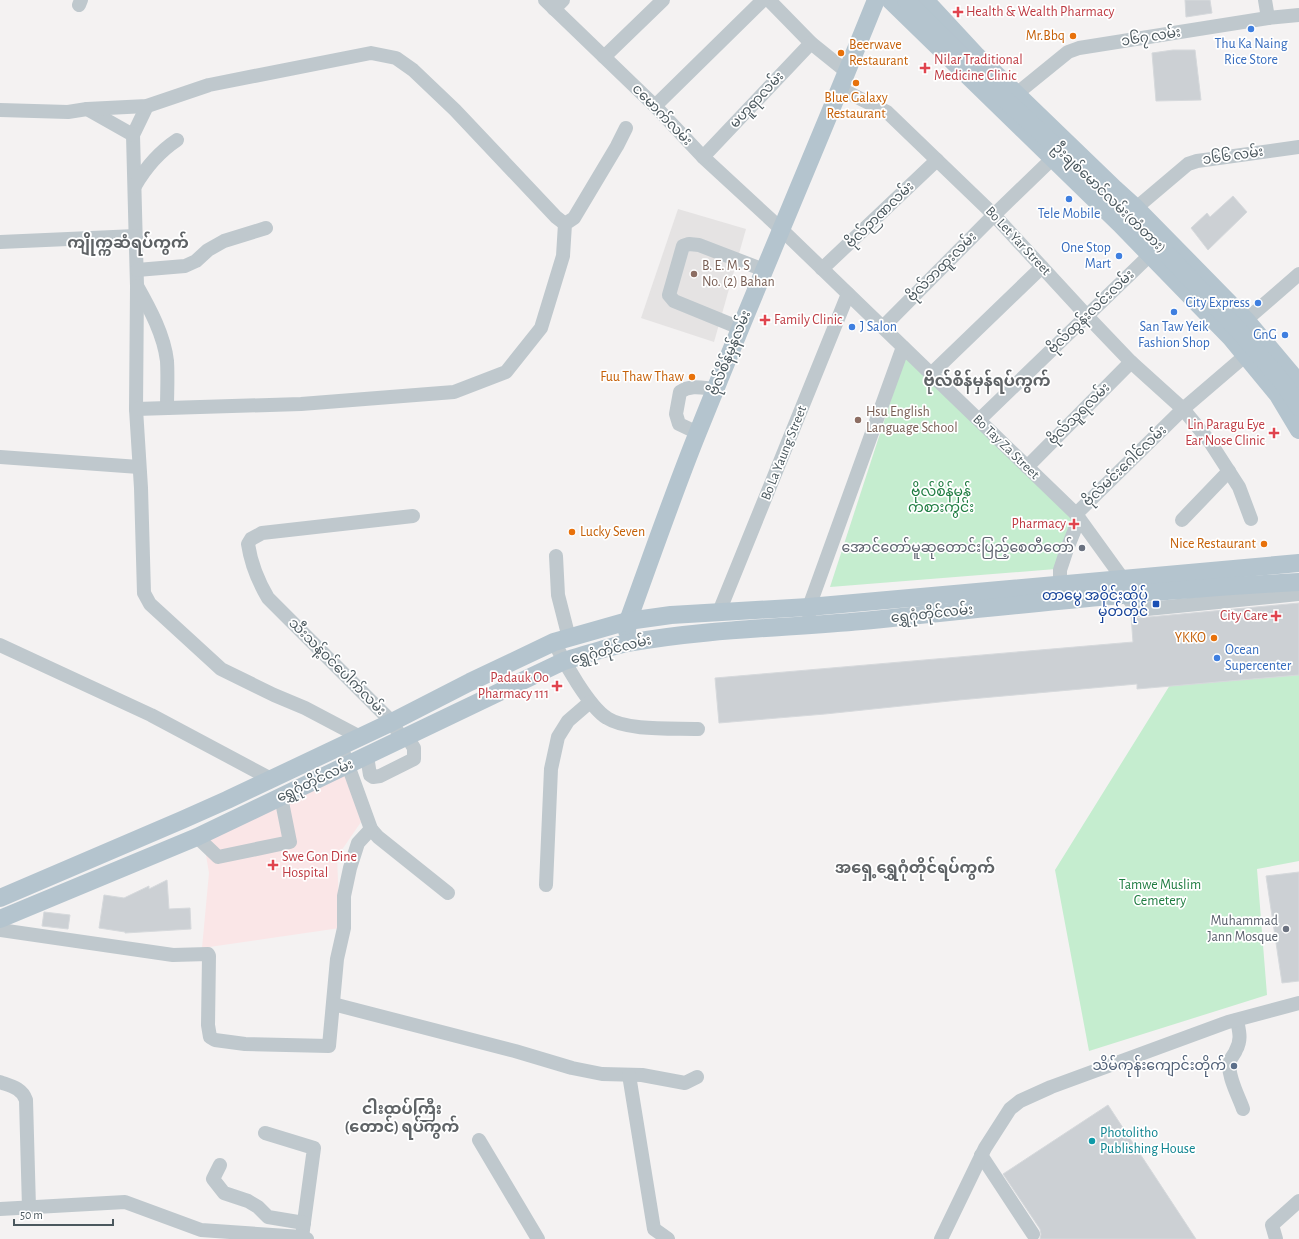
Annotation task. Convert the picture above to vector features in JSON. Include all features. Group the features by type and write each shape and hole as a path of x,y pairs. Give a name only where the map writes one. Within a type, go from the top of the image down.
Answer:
{"main road":[{"name":"ဗိုလ်စိန်မှန်လမ်း","path":"626,643 628,621 715,389 841,89 876,0"},
{"path":"890,0 1151,254 1246,355 1278,395 1299,430"},
{"name":"ဦးချစ်မောင်လမ်း(တံတား)","path":"906,0 1006,100 1118,204 1166,253 1284,384 1299,407"},
{"path":"925,0 977,56 1136,208 1246,320 1299,385"},
{"path":"962,70 977,56"},
{"path":"1100,204 1115,189"},
{"name":"ရွှေဂုံတိုင်လမ်း","path":"0,919 197,837 564,661 626,643 655,638 810,626 1060,593 1124,587 1299,563"},
{"name":"ရွှေဂုံတိုင်လမ်း","path":"1124,587 1220,586 1299,582"},
{"name":"ရွှေဂုံတိုင်လမ်း","path":"0,898 182,820 392,722 470,682 561,640 628,621 671,615 1060,593"},
{"path":"360,736 369,755"}],"street":[{"path":"604,57 663,0"},
{"path":"655,106 763,0"},
{"path":"770,0 811,43 847,72"},
{"path":"1265,0 1268,18"},
{"name":"ငမောက်လမ်း","path":"554,3 604,57 655,106 703,157 781,229"},
{"name":"၁၆၇ လမ်း","path":"1001,108 1016,93 1068,52 1079,48 1268,18 1299,15"},
{"name":"မဟူရာလမ်း","path":"703,157 811,43"},
{"path":"0,110 68,112 87,109 147,106 208,86 371,53 396,58 413,70 455,110 556,217 565,224"},
{"name":"Bo Let Yar Street","path":"841,89 887,112 994,215 1087,316 1132,362 1183,409 1210,442 1239,487 1251,519"},
{"path":"147,106 133,135 137,270 136,409 141,488 144,593 150,604 220,669 305,708 360,736"},
{"path":"87,109 133,135"},
{"path":"565,224 574,218 617,146 626,128"},
{"path":"135,186 143,171 167,147 177,140"},
{"name":"၁၆၆ လမ်း","path":"1136,208 1188,164 1197,161 1299,147"},
{"name":"ဗိုလ်ဘထူးလမ်း","path":"883,327 1053,158"},
{"name":"ဗိုလ်ဉာဏလမ်း","path":"822,269 937,160"},
{"path":"136,409 300,404 454,392 506,372 541,328 563,256 565,224"},
{"path":"137,270 185,266 196,261 208,250 224,241 266,228"},
{"name":"Bo Tay Za Street","path":"781,229 1078,516 1124,587 1137,610 1299,594"},
{"path":"0,242 136,236"},
{"path":"740,328 674,301 669,295 683,246 690,244 699,245 764,270"},
{"name":"ဗိုလ်ထွန်းလင်းလမ်း","path":"979,420 1151,254"},
{"path":"931,374 1042,267"},
{"path":"1246,320 1299,274"},
{"path":"137,286 150,309 162,339 168,378 167,408"},
{"name":"Bo La Yaung Street","path":"719,612 848,294"},
{"path":"810,626 809,606 903,347"},
{"name":"ဗိုလ်မင်းဂေါင်လမ်း","path":"1078,516 1183,409 1246,355"},
{"name":"ဗိုလ်သူရလမ်း","path":"1027,466 1132,362"},
{"path":"698,433 679,424 676,414 680,392 685,388 692,386 715,389"},
{"path":"0,457 139,467"},
{"path":"1182,520 1229,471"},
{"name":"သီးသန့်ဝင်ပေါက်လမ်း","path":"369,755 370,775 373,778 414,759 414,748 392,722 268,598 259,582 252,563 248,544 251,539 262,534 413,516"},
{"path":"1060,593 1060,570 1078,516"},
{"path":"556,556 561,640 564,661 590,702 606,718 631,727 698,729"},
{"path":"0,645 151,715 270,779"},
{"path":"546,885 551,769 556,744 558,737 568,721 590,702"},
{"path":"341,746 371,829 378,837 448,893"},
{"path":"197,837 218,857 290,842 281,797"},
{"path":"0,930 173,956 208,954 208,1025 210,1037 215,1040 245,1044 329,1046 337,959 344,928 344,896 350,868 358,843 371,829"},
{"path":"941,1239 981,1155 1003,1118 1010,1109 1020,1101 1080,1076 1237,1020 1299,1003"},
{"path":"333,1004 515,1051 572,1068 602,1074 642,1075 686,1083 696,1077"},
{"path":"1237,1020 1240,1040 1230,1061 1230,1069 1231,1076 1244,1109"},
{"path":"629,1075 654,1229 668,1239"},
{"path":"0,1082 20,1090 24,1094 26,1100 29,1208"},
{"path":"0,1209 125,1202 201,1230 304,1238 304,1223 314,1148 265,1133"},
{"path":"480,1140 538,1239"},
{"path":"981,1155 1033,1234"},
{"path":"220,1165 213,1179 224,1193 248,1201 258,1207 268,1217 304,1223"},
{"path":"1276,1239 1272,1225 1299,1201"}],"shaded area":[{"name":"B. E. M. S No. (2) Bahan","path":"678,209 746,229 714,342 641,318"},
{"name":"Swe Gon Dine Hospital","path":"346,774 361,822 337,857 340,928 202,948 209,873 203,837"}],"green space":[{"name":"ဗိုလ်စိန်မှန် ကစားကွင်း","path":"905,357 1074,519 1056,569 830,587"},
{"name":"Tamwe Muslim Cemetery","path":"1299,675 1299,861 1257,869 1267,995 1089,1051 1055,870 1170,685"}],"building":[{"path":"1185,0 1210,0 1212,13 1186,17"},
{"path":"1173,50 1195,50 1201,100 1156,101 1152,53"},
{"path":"1233,196 1247,212 1208,250 1191,228 1207,213 1210,217"},
{"path":"1299,603 1299,675 1137,689 1137,684 719,723 715,678 1133,642 1131,616 1138,618"},
{"name":"Muhammad Jann Mosque","path":"1299,872 1299,981 1282,983 1266,876"},
{"path":"167,880 169,909 190,908 191,929 125,933 99,928 104,895 124,898 149,886 149,889"},
{"path":"44,912 70,915 68,929 42,926"},
{"name":"Photolitho Publishing House","path":"1108,1105 1196,1239 1040,1239 1040,1229 1003,1174"}],"place":[{"name":"Health & Wealth Pharmacy","path":"958,12"},
{"name":"Thu Ka Naing Rice Store","path":"1251,29"},
{"name":"Mr.Bbq","path":"1073,36"},
{"name":"Beerwave Restaurant","path":"841,53"},
{"name":"Nilar Traditional Medicine Clinic","path":"925,68"},
{"name":"Blue Galaxy Restaurant","path":"856,83"},
{"name":"Tele Mobile","path":"1069,199"},
{"name":"One Stop Mart","path":"1119,256"},
{"name":"B. E. M. S No. (2) Bahan","path":"694,274"},
{"name":"City Express","path":"1258,303"},
{"name":"San Taw Yeik Fashion Shop","path":"1174,312"},
{"name":"Family Clinic","path":"765,320"},
{"name":"J Salon","path":"852,327"},
{"name":"GnG","path":"1285,335"},
{"name":"Fuu Thaw Thaw","path":"692,377"},
{"name":"Hsu English Language School","path":"858,420"},
{"name":"Lin Paragu Eye Ear Nose Clinic","path":"1274,433"},
{"name":"Pharmacy","path":"1074,524"},
{"name":"Lucky Seven","path":"572,532"},
{"name":"Nice Restaurant","path":"1264,544"},
{"name":"အောင်တော်မူဆုတောင်းပြည့်စေတီတော်","path":"1082,548"},
{"name":"တာမွေ အဝိုင်းထိပ် မှတ်တိုင်","path":"1156,604"},
{"name":"City Care","path":"1276,616"},
{"name":"YKKO","path":"1214,638"},
{"name":"Ocean Supercenter","path":"1217,658"},
{"name":"Padauk Oo Pharmacy 111","path":"557,686"},
{"name":"Swe Gon Dine Hospital","path":"273,865"},
{"name":"Muhammad Jann Mosque","path":"1286,929"},
{"name":"သိမ်ကုန်းကျောင်းတိုက်","path":"1234,1066"},
{"name":"Photolitho Publishing House","path":"1092,1141"}],"district":[{"name":"ကျိုက္ကဆံရပ်ကွက်","path":"128,243"},
{"name":"ဗိုလ်စိန်မှန်ရပ်ကွက်","path":"987,381"},
{"name":"အရှေ့ရွှေဂုံတိုင်ရပ်ကွက်","path":"915,868"},
{"name":"ငါးထပ်ကြီး (တောင်) ရပ်ကွက်","path":"402,1118"}]}
